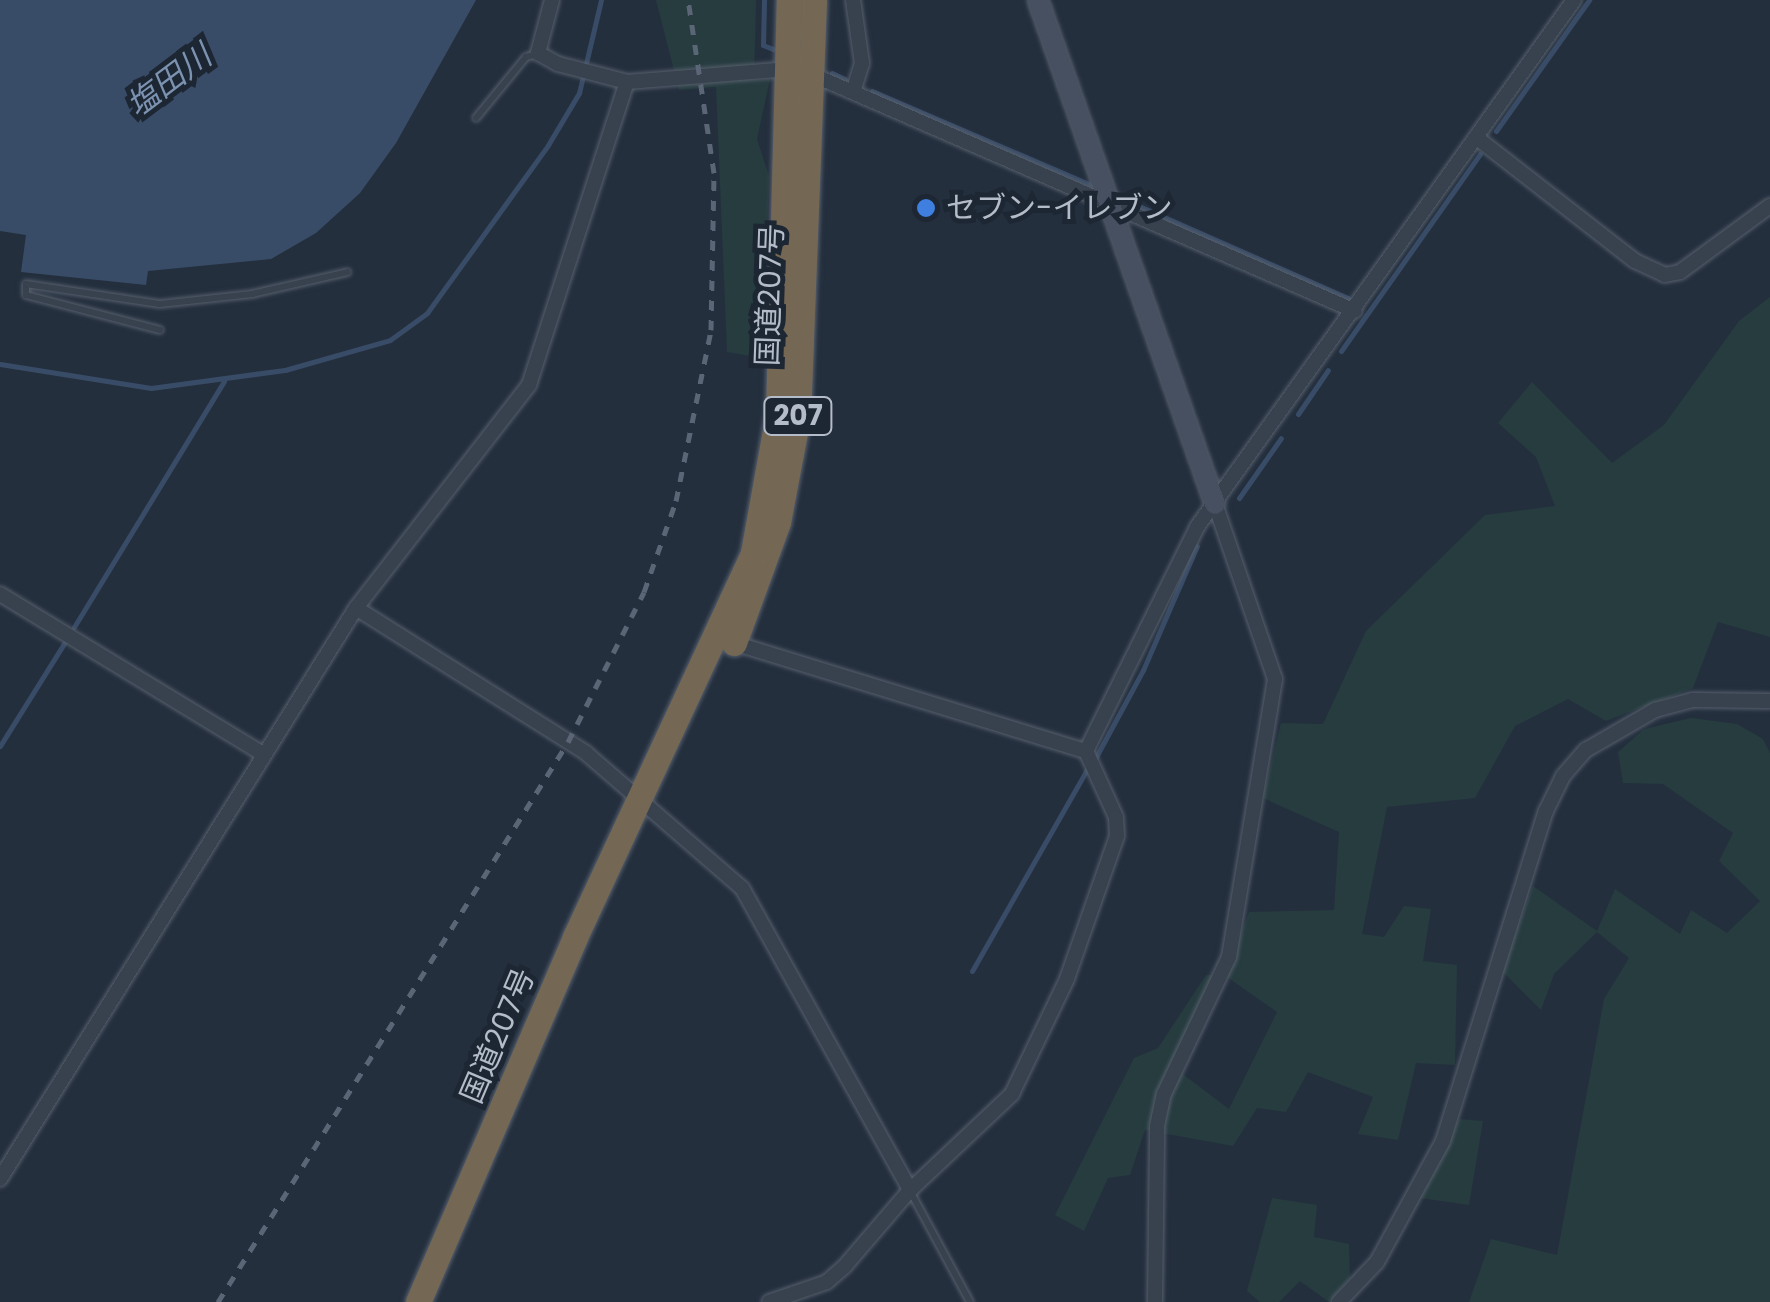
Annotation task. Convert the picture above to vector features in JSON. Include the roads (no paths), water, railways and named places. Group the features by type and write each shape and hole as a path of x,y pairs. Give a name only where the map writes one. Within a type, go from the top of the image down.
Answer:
{"highway":[{"name":"国道207号","path":"641,797 734,643 778,522 798,416 800,72 790,0"},
{"name":"国道207号","path":"418,1302 753,553 771,472 800,72 814,0"}],"street":[{"path":"552,0 538,54 586,73 627,82 800,72 854,90 1355,311"},
{"path":"853,0 862,63 854,90"},
{"path":"1038,0 1275,679 1230,956 1164,1094 1157,1126 1155,1302"},
{"path":"769,1302 827,1282 910,1190 1012,1094 1074,962 1117,836 1086,751 1215,504 1574,0"},
{"path":"0,1179 356,608 528,386 556,283 612,140 627,82"},
{"path":"1478,138 1635,261 1665,275 1680,272 1770,206"},
{"path":"0,594 263,754"},
{"path":"356,608 586,753 742,888 910,1190"},
{"path":"734,643 1086,751"},
{"path":"1339,1302 1377,1262 1443,1140 1546,811 1563,776 1586,750 1654,710 1693,700 1770,702"}],"lane":[{"path":"476,118 526,57 538,54"},
{"path":"160,330 26,295 26,284 160,304 252,294 348,272"},
{"path":"910,1190 970,1302"}],"water":[{"name":"塩田川","path":"0,0 476,0 396,143 360,193 316,233 271,259 148,271 146,285 21,272 26,235 0,231"}],"waterway":[{"path":"0,364 151,388 285,370 390,340 427,313 548,145 579,93 601,0"},
{"path":"764,0 763,45 773,49"},
{"path":"1496,131 1589,0"},
{"path":"832,73 845,79"},
{"path":"872,91 1089,184"},
{"path":"1341,351 1480,154"},
{"path":"1121,198 1348,298"},
{"path":"1298,414 1328,370"},
{"path":"74,627 224,381"},
{"path":"1239,498 1281,438"},
{"path":"1096,757 1143,670 1197,546"},
{"path":"0,746 65,642"},
{"path":"972,971 1087,769"}],"railway":[{"path":"218,1302 568,742 644,592 676,501 711,330 714,173 688,0"}],"place":[{"name":"セブン-イレブン","path":"926,208"}]}
